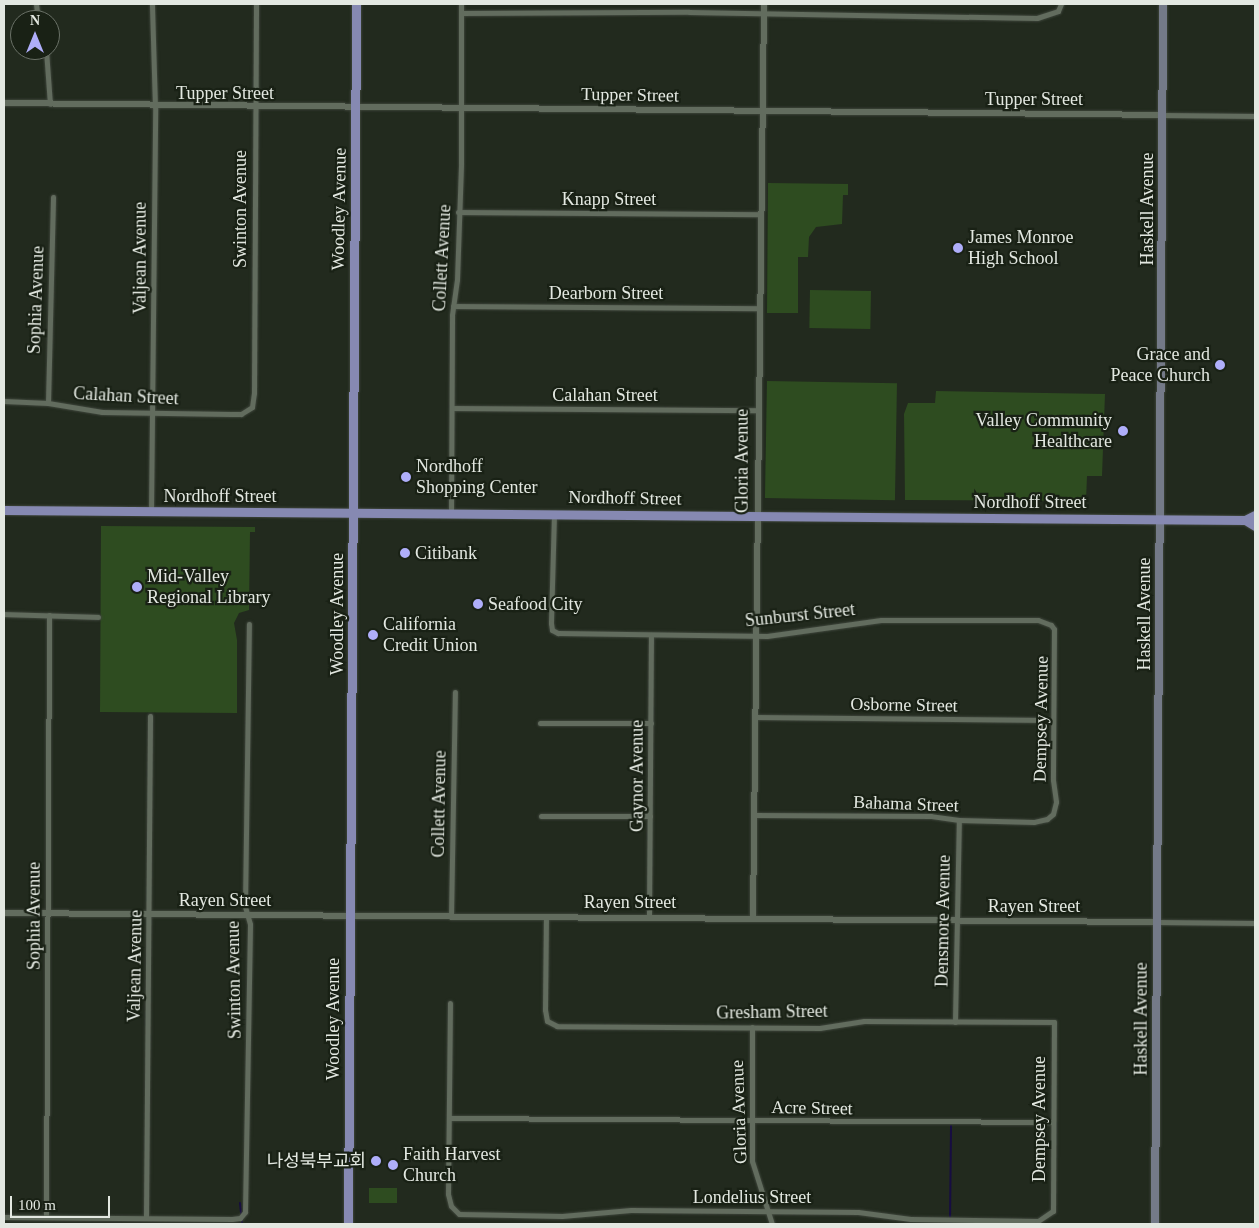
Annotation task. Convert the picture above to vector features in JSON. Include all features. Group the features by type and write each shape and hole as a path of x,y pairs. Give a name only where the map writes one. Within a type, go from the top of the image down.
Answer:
{"main road":[{"name":"Woodley Avenue","path":"348,1224 356,4"},
{"name":"Haskell Avenue","path":"1154,1224 1164,4"},
{"name":"Nordhoff Street","path":"4,510 1245,520 1255,515"},
{"path":"1245,520 1255,526"}],"street":[{"name":"Valjean Avenue","path":"151,512 155,108 152,4"},
{"name":"Swinton Avenue","path":"247,411 254,403 256,4"},
{"name":"Collett Avenue","path":"451,514 453,306 457,280 461,4"},
{"name":"Gloria Avenue","path":"753,918 758,308 764,4"},
{"path":"461,13 1037,18 1058,11 1061,4"},
{"path":"47,60 50,104"},
{"name":"Tupper Street","path":"4,104 125,104 155,108 460,107 761,112 1255,116"},
{"name":"Sophia Avenue","path":"48,404 53,197"},
{"name":"Knapp Street","path":"458,212 760,214"},
{"name":"Dearborn Street","path":"453,306 758,308"},
{"name":"Calahan Street","path":"4,402 48,404 95,411 231,414 247,411"},
{"name":"Calahan Street","path":"452,408 757,410"},
{"name":"Sunburst Street","path":"554,514 552,630 561,634 755,635 881,620 1038,620 1051,625"},
{"path":"4,614 98,617"},
{"name":"Sophia Avenue","path":"46,1217 49,615"},
{"name":"Swinton Avenue","path":"146,1217 232,1219 243,1216 247,1202 248,916 245,906 249,624"},
{"name":"Dempsey Avenue","path":"1051,625 1056,637 1053,814"},
{"name":"Gaynor Avenue","path":"649,917 651,635"},
{"name":"Collett Avenue","path":"451,916 455,692"},
{"name":"Valjean Avenue","path":"146,1217 150,716"},
{"name":"Osborne Street","path":"755,717 1054,720"},
{"path":"540,723 651,723"},
{"name":"Bahama Street","path":"755,816 931,816 959,820 1039,822 1053,814"},
{"path":"541,816 650,816"},
{"name":"Densmore Avenue","path":"955,1022 959,820"},
{"name":"Rayen Street","path":"4,913 1255,923"},
{"name":"Gresham Street","path":"546,917 545,1010 550,1024 564,1027 820,1028 864,1021 1054,1022"},
{"path":"450,1003 451,1118"},
{"name":"Dempsey Avenue","path":"1050,1216 1054,1202 1052,1122 1054,1022"},
{"name":"Gloria Avenue","path":"752,1027 752,1161 772,1224"},
{"name":"Acre Street","path":"451,1118 1052,1122"},
{"name":"Londelius Street","path":"451,1118 448,1194 454,1211 469,1216 562,1216 631,1210 858,1212 911,1219 1038,1221 1050,1216"},
{"path":"4,1217 146,1217"}],"green space":[{"path":"768,183 848,184 848,195 843,195 842,224 816,227 809,237 808,257 798,257 798,313 767,313"},
{"path":"810,290 871,291 870,329 809,328"},
{"path":"767,381 897,383 895,500 765,498"},
{"path":"936,391 1105,394 1102,476 1087,476 1086,501 905,500 904,414 908,403 935,403"},
{"path":"101,526 255,527 255,532 250,532 249,610 239,613 234,623 237,640 237,713 100,712"},
{"path":"369,1188 397,1188 397,1203 369,1203"}],"waterway":[{"path":"950,1224 951,1126"},
{"path":"240,1203 242,1222"}],"place":[{"name":"James Monroe High School","path":"958,248"},
{"name":"Grace and Peace Church","path":"1220,365"},
{"name":"Valley Community Healthcare","path":"1123,431"},
{"name":"Nordhoff Shopping Center","path":"406,477"},
{"name":"Citibank","path":"405,553"},
{"name":"Mid-Valley Regional Library","path":"137,587"},
{"name":"Seafood City","path":"478,604"},
{"name":"California Credit Union","path":"373,635"},
{"name":"나성북부교회","path":"376,1161"},
{"name":"Faith Harvest Church","path":"393,1165"}]}
